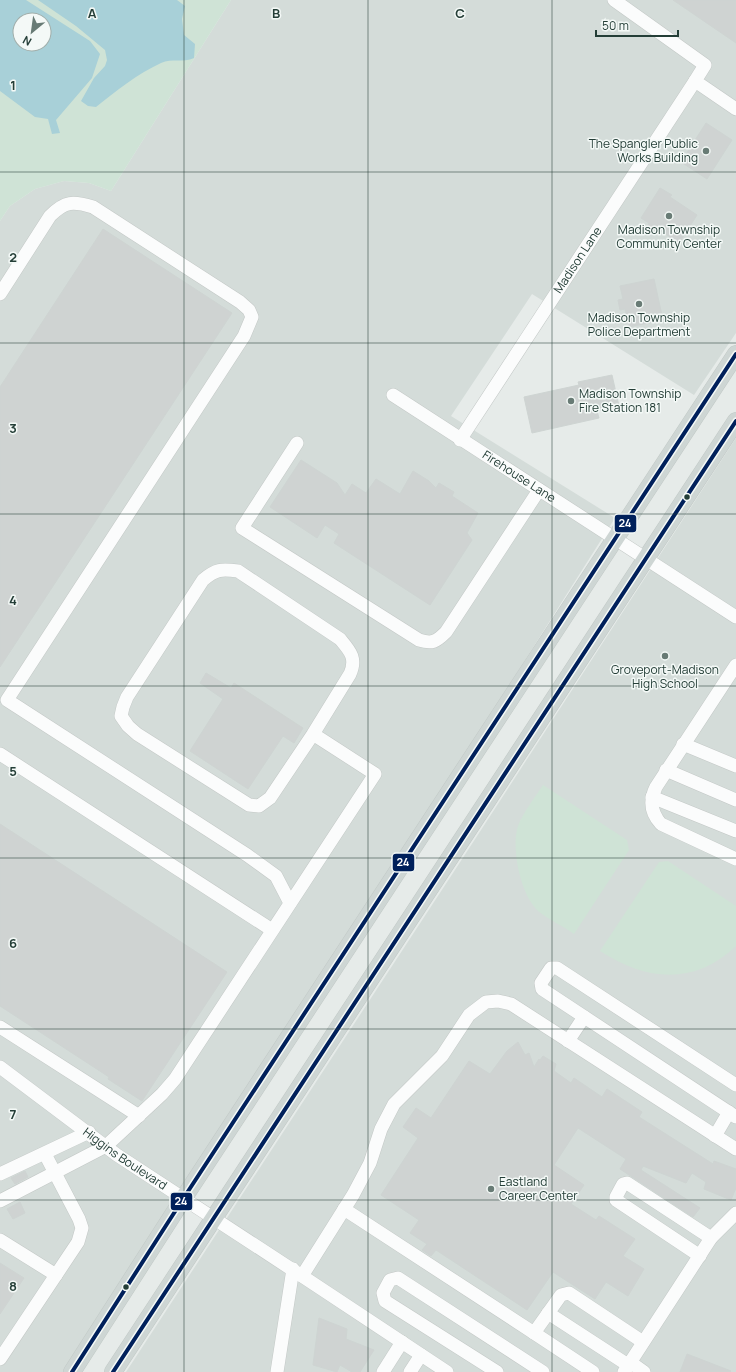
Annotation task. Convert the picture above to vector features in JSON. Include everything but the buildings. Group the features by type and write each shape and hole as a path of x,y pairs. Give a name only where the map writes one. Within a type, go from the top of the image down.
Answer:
{"main road":[{"path":"72,1372 183,1199 616,540 736,354"},
{"path":"113,1372 736,420"}],"street":[{"name":"Madison Lane","path":"460,440 705,65 614,0"},
{"path":"695,81 736,109"},
{"path":"0,294 50,216 58,208 70,202 93,207 240,302 249,310 252,317 250,324 237,347 3,698 247,855 276,876 290,903"},
{"name":"Firehouse Lane","path":"393,395 460,440 736,617"},
{"path":"297,443 242,528 419,640 429,643 438,639 446,632 539,490"},
{"path":"224,569 238,572 340,639 351,653 354,665 350,674 313,734 270,798 259,806 250,805 137,734 128,726 121,716 127,697 203,580 213,572 224,569"},
{"path":"736,665 666,770 656,787 651,805 653,812 661,824 736,859"},
{"path":"0,1201 106,1146 162,1094 175,1079 375,774 313,734"},
{"path":"683,744 736,766"},
{"path":"0,754 272,930"},
{"path":"666,770 736,800"},
{"path":"652,797 736,831"},
{"path":"715,1136 732,1114 584,1017 542,988 541,983 551,968 557,968 736,1085"},
{"path":"277,1372 297,1273 344,1209 370,1163 381,1129 394,1104 442,1056 469,1015 486,1002 498,1001 510,1004 736,1149"},
{"path":"568,1041 584,1017"},
{"path":"0,1027 138,1116"},
{"name":"Higgins Boulevard","path":"0,1067 106,1146 183,1199 445,1371"},
{"path":"0,1174 45,1154 88,1132"},
{"path":"0,1359 78,1242 82,1228 79,1219 45,1154"},
{"path":"700,1256 616,1200 616,1197 623,1184 626,1183 711,1238"},
{"path":"344,1209 593,1372"},
{"path":"627,1366 711,1238 736,1213"},
{"path":"0,1240 56,1275"},
{"path":"496,1372 385,1301 383,1293 390,1280 398,1278 543,1372"},
{"path":"534,1333 561,1295 568,1293 643,1342"},
{"path":"548,1313 627,1366 644,1372"},
{"path":"383,1372 402,1342"},
{"path":"410,1372 421,1355"}],"shaded area":[{"path":"231,0 736,0 736,333 694,395 532,294 451,416 615,518 74,1372 0,1372 0,221 10,206 35,189 64,181 89,183 111,191"},
{"name":"Eastland Career Center","path":"736,438 736,1372 126,1372 453,873"}],"green space":[{"path":"0,0 231,0 111,191 89,183 64,181 35,189 10,206 0,221"},
{"path":"543,785 627,840 629,850 574,934 538,911 526,893 518,868 516,855 517,830 522,816"},
{"path":"668,861 736,906 736,946 720,959 704,968 687,973 670,975 652,973 635,968 617,961 600,951 659,862"}],"water":[{"path":"0,0 26,0 45,12 12,12 12,52 52,52 52,17 90,41 100,54 92,78 56,120 60,133 52,134 48,119 35,117 0,91"},
{"path":"38,0 177,0 185,6 182,19 184,35 195,44 194,58 169,61 152,67 119,89 96,107 88,106 81,101 94,78 105,66 107,60 105,50 76,26"}],"transit line":[{"name":"24","path":"72,1372 183,1199 736,354"},
{"name":"24","path":"113,1372 736,421"}],"place":[{"name":"The Spangler Public Works Building","path":"706,151"},
{"name":"Madison Township Community Center","path":"669,216"},
{"name":"Madison Township Police Department","path":"639,304"},
{"name":"Madison Township Fire Station 181","path":"571,401"},
{"name":"Groveport-Madison High School","path":"665,656"},
{"name":"Eastland Career Center","path":"491,1189"}]}
